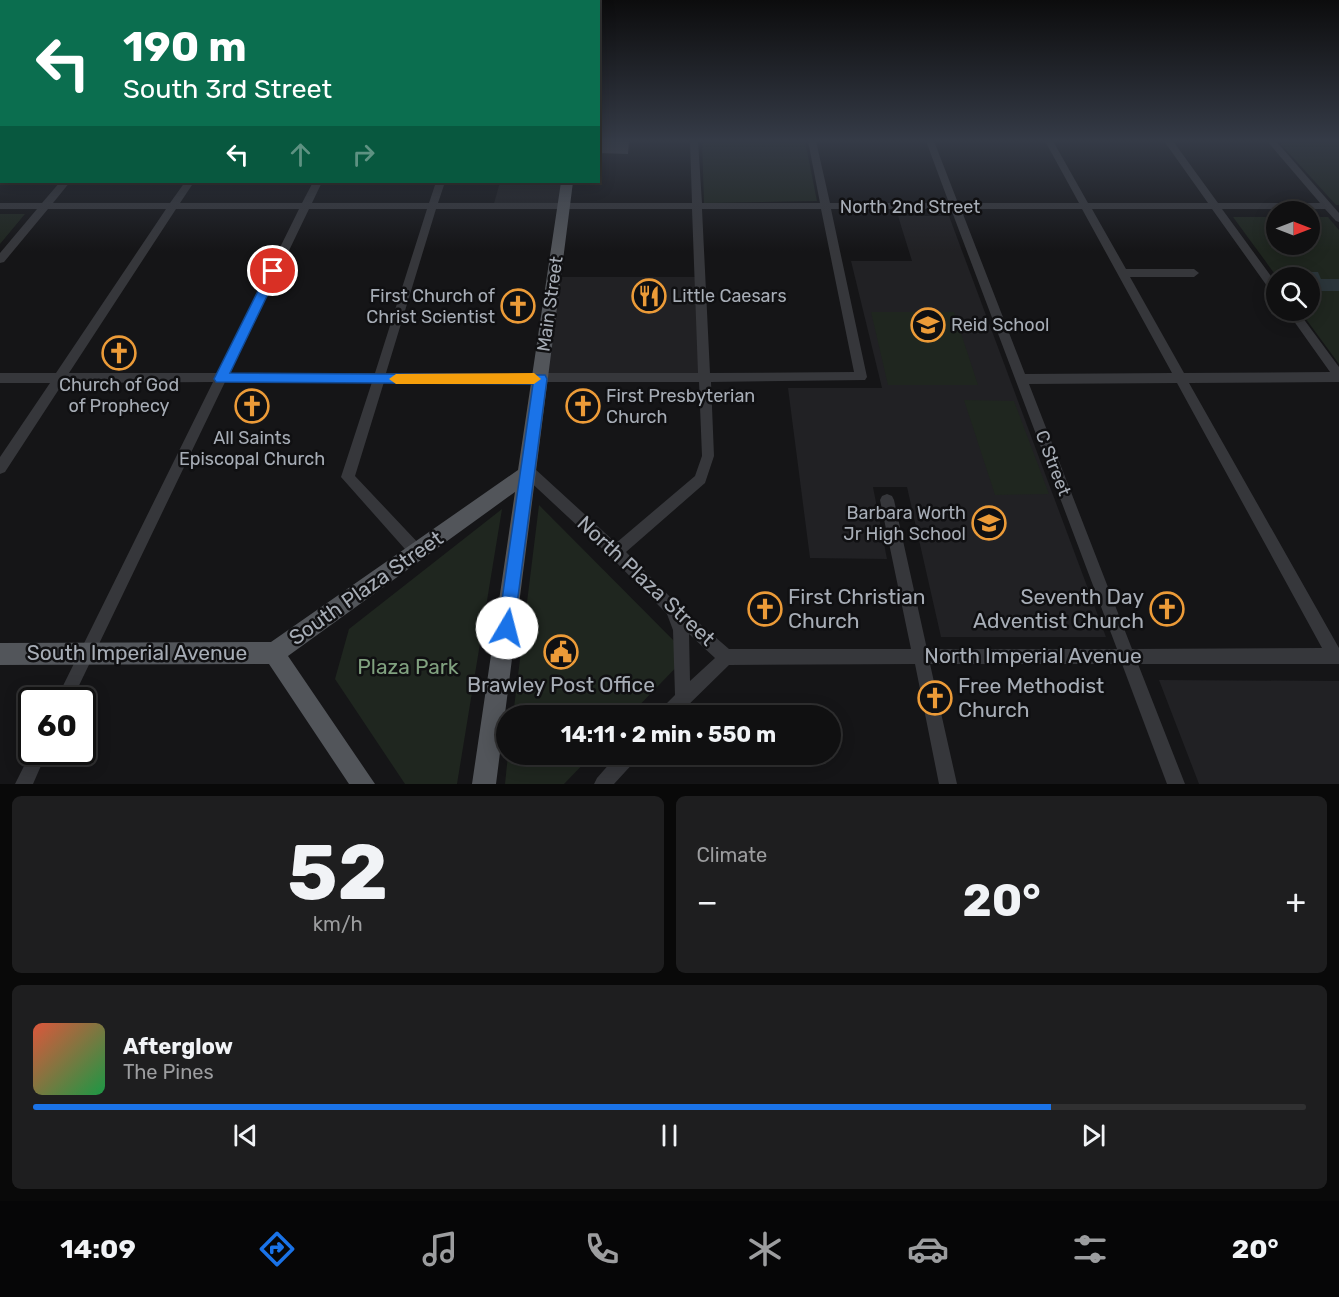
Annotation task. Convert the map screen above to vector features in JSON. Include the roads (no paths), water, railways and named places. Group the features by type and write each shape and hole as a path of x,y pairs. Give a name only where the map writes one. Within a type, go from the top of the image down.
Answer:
{"main road":[{"name":"Main Street","path":"484,784 529,472 567,183"},
{"name":"South Plaza Street","path":"359,783 274,653 529,472"},
{"name":"South Imperial Avenue","path":"0,654 274,653"}],"street":[{"path":"616,552 700,479 708,456 696,178"},
{"path":"0,378 861,377 819,178"},
{"name":"C Street","path":"944,178 1176,784"},
{"path":"1069,178 1178,377 1337,656"},
{"path":"1195,178 1266,276"},
{"path":"1303,178 1339,219"},
{"path":"0,260 65,183"},
{"path":"0,468 188,183"},
{"path":"70,687 317,183"},
{"path":"417,552 348,477 440,183"},
{"name":"North 2nd Street","path":"0,206 697,208 1328,206"},
{"path":"1121,273 1194,273"},
{"path":"1299,321 1339,377"},
{"path":"1021,379 1339,377"},
{"name":"North Plaza Street","path":"529,472 616,552 673,610 726,657 706,681 682,697 675,705"},
{"path":"886,500 948,784"},
{"path":"673,610 681,630 682,697"},
{"name":"North Imperial Avenue","path":"726,657 1337,656"},
{"path":"24,784 33,765"},
{"path":"605,783 621,765"}],"place":[{"name":"Little Caesars","path":"649,296"},
{"name":"First Church of Christ Scientist","path":"518,306"},
{"name":"Reid School","path":"928,325"},
{"name":"Church of God of Prophecy","path":"119,353"},
{"name":"All Saints Episcopal Church","path":"252,406"},
{"name":"First Presbyterian Church","path":"583,406"},
{"name":"Barbara Worth Jr High School","path":"989,523"},
{"name":"First Christian Church","path":"765,609"},
{"name":"Seventh Day Adventist Church","path":"1167,609"},
{"name":"Brawley Post Office","path":"561,652"},
{"name":"Free Methodist Church","path":"935,698"}],"park label":[{"name":"Plaza Park","path":"408,667"}]}
